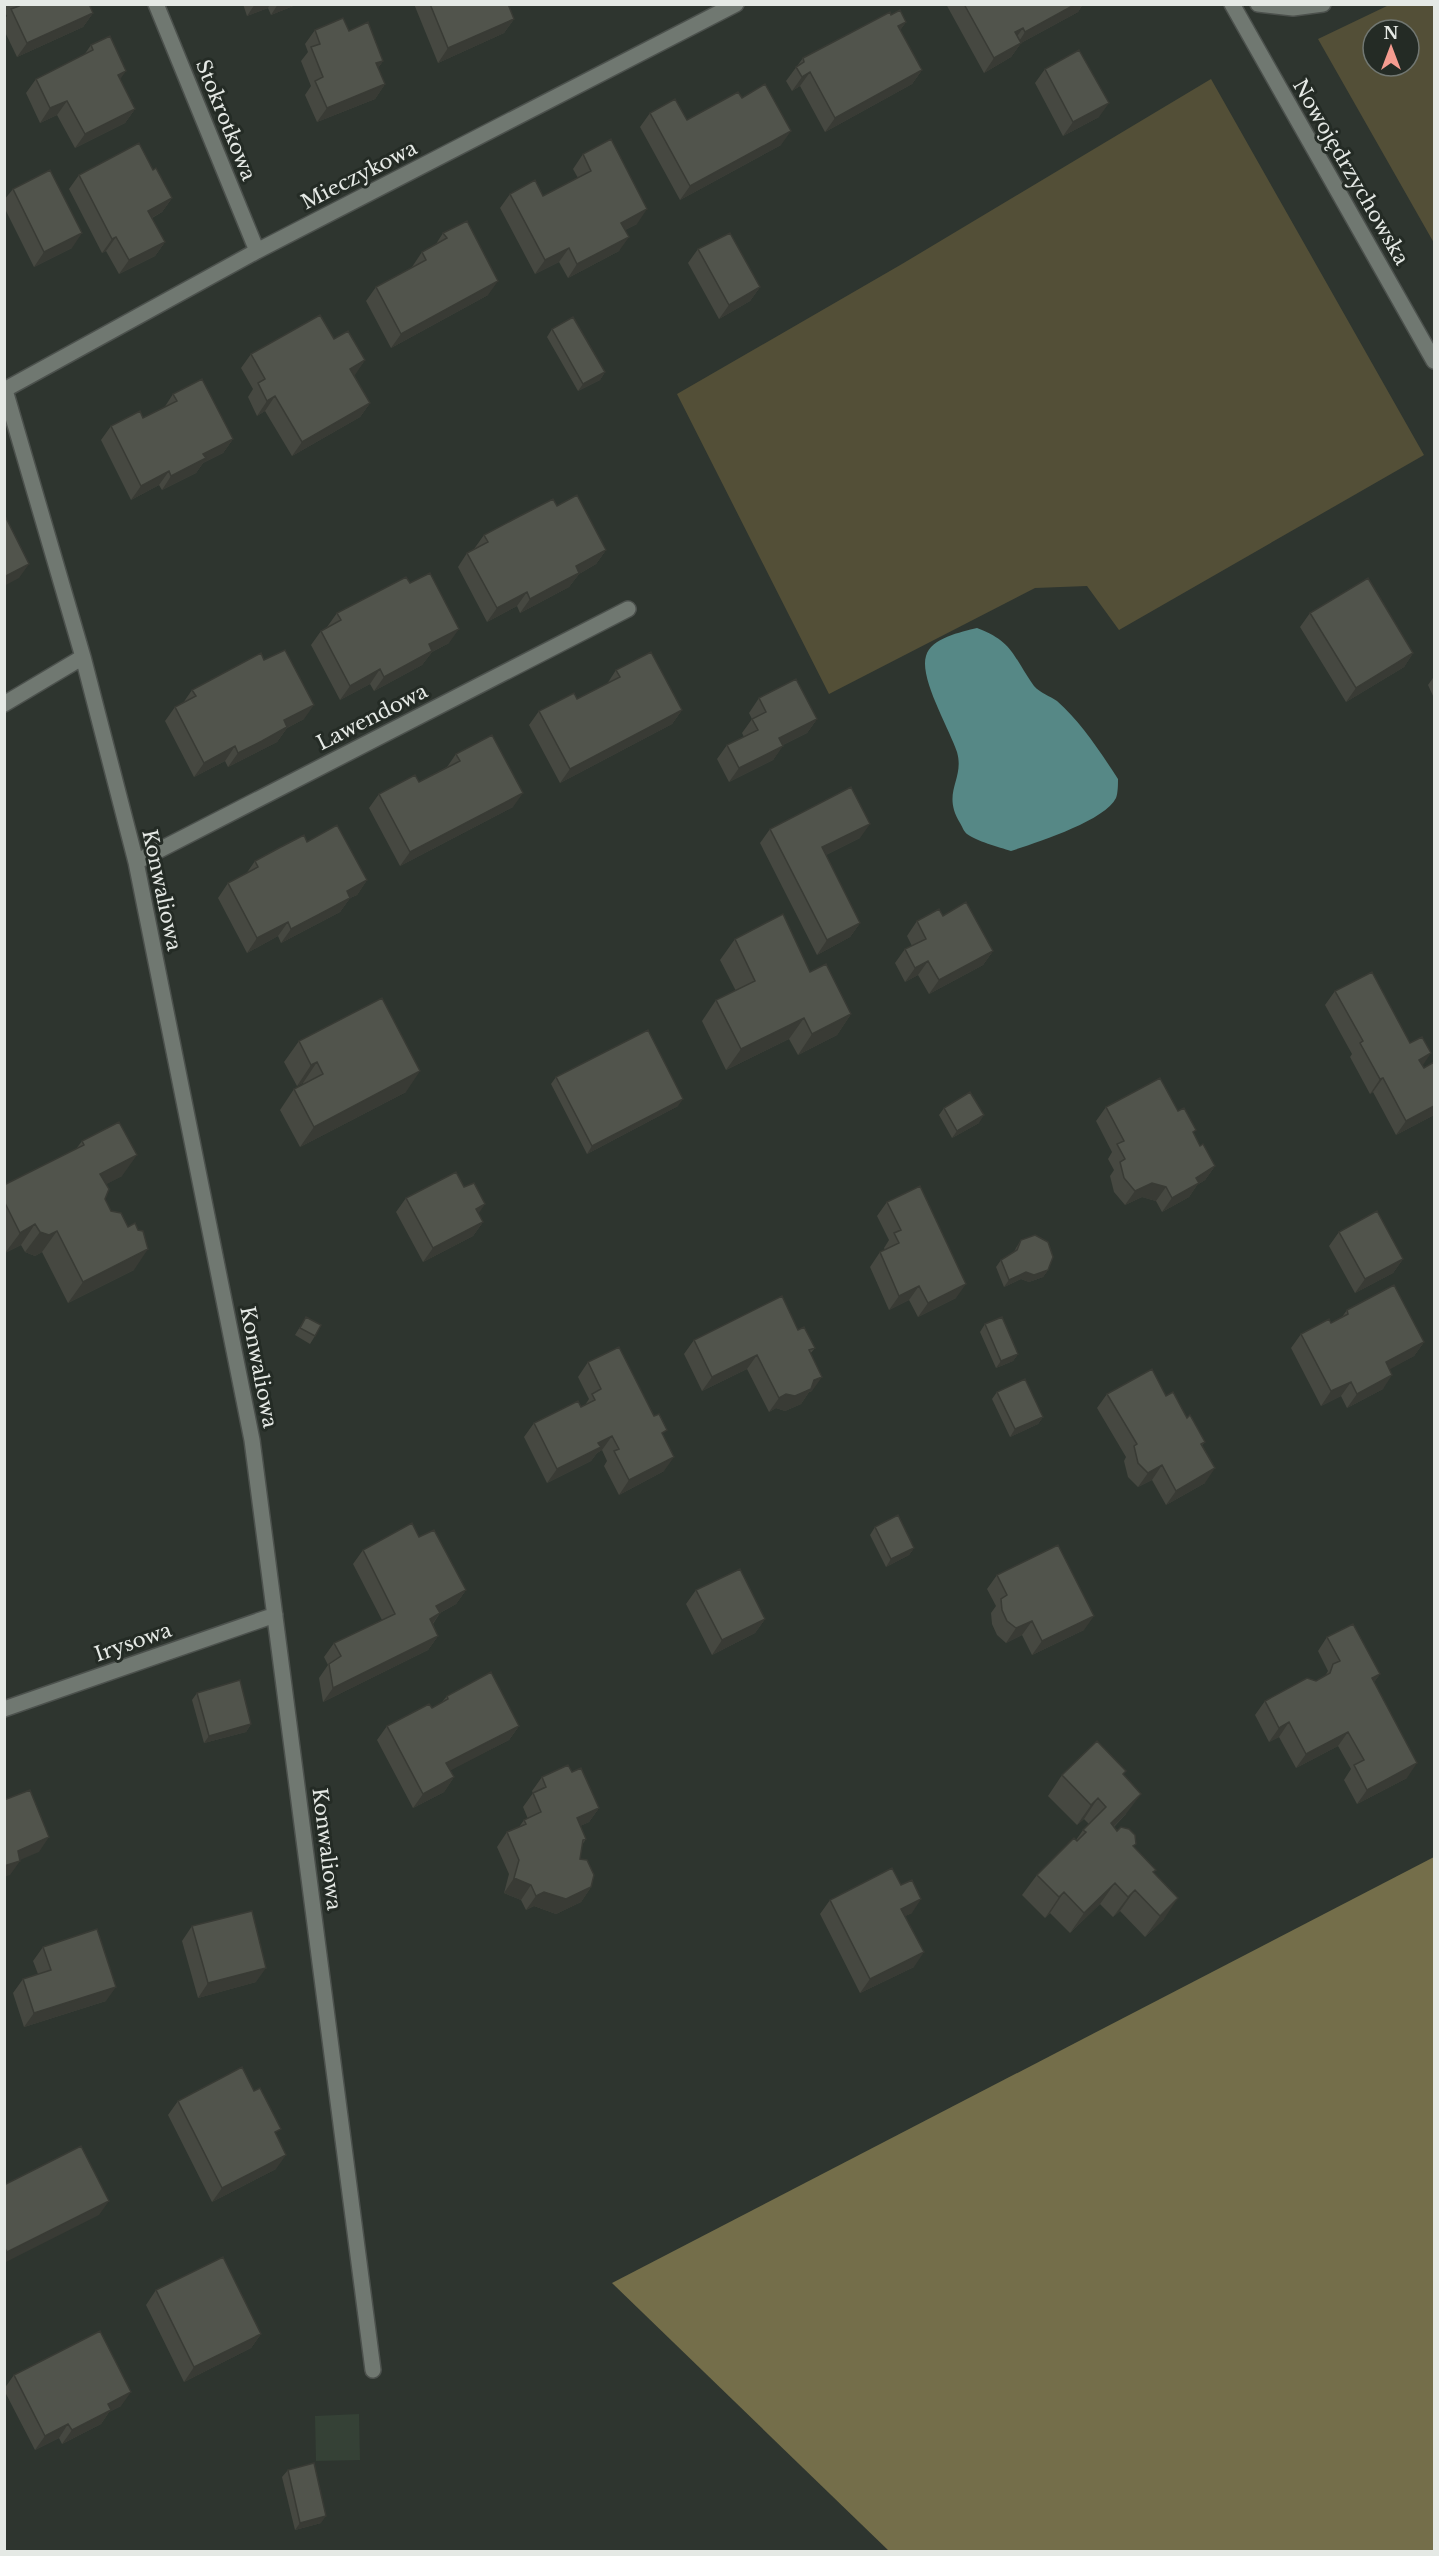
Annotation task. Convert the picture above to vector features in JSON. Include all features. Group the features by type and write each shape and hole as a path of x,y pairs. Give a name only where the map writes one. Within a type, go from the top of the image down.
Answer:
{"street":[{"name":"Stokrotkowa","path":"156,4 257,251"},
{"name":"Mieczykowa","path":"5,390 257,251 736,4"},
{"name":"Nowojędrzychowska","path":"1232,4 1434,361"},
{"path":"1258,4 1293,8 1323,4"},
{"name":"Konwaliowa","path":"5,390 83,657 136,862 252,1440 373,2370"},
{"name":"Lawendowa","path":"136,862 628,609"},
{"path":"4,704 83,657"},
{"name":"Irysowa","path":"4,1709 275,1615"}],"shaded area":[{"path":"1389,5 1434,5 1434,243 1318,39 1361,18 1361,78 1421,78 1421,18 1362,18"},
{"path":"1211,79 1424,455 1119,630 1087,586 1035,588 829,694 677,394 902,264"},
{"path":"1434,1857 1434,2551 889,2551 612,2283"},
{"path":"359,2414 360,2460 316,2461 315,2416"}],"water":[{"path":"977,628 999,639 1012,651 1034,686 1066,709 1098,748 1118,779 1116,798 1098,815 1068,830 1011,851 971,837 964,830 955,812 953,794 959,762 957,752 931,690 925,666 929,650 940,640"}],"building":[{"path":"18,4 89,4 93,13 27,43 11,9 19,6"},
{"path":"430,4 508,4 514,19 448,48"},
{"path":"964,4 1076,4 1025,32 1023,28 1015,32 1021,43 994,58"},
{"path":"900,10 906,22 898,26 922,70 835,118 810,72 802,77 796,67 804,62 803,58 890,12 891,15"},
{"path":"343,18 349,31 368,22 383,61 376,63 385,84 327,108 315,81 323,77 311,47 320,44 315,30"},
{"path":"110,36 126,71 118,75 135,109 85,134 67,101 50,108 36,79 93,50 91,45"},
{"path":"1079,50 1109,103 1073,122 1045,69"},
{"path":"765,84 791,131 690,186 650,113 675,99 687,120 738,92 742,98"},
{"path":"611,139 647,209 621,223 629,237 577,264 569,248 545,260 510,194 535,180 543,196 591,171 583,154"},
{"path":"139,143 153,170 156,168 172,198 148,211 165,242 129,260 116,237 112,239 79,175"},
{"path":"50,170 82,233 44,252 13,189"},
{"path":"467,221 498,281 401,334 376,287 426,260 422,252 447,238 443,233"},
{"path":"730,233 760,287 729,305 698,249"},
{"path":"320,315 334,339 348,331 365,360 350,369 370,403 302,442 275,396 267,401 258,383 265,379 251,354"},
{"path":"573,317 605,372 583,384 552,329"},
{"path":"202,379 233,439 203,454 206,458 171,476 169,471 141,486 111,426 140,411 143,418 177,401 173,394"},
{"path":"577,495 606,550 576,566 579,573 530,599 527,592 497,608 467,553 488,542 484,535 518,517 553,499 557,506"},
{"path":"4,514 29,564 4,577"},
{"path":"430,573 459,629 429,644 432,651 384,677 380,669 350,686 321,631 341,620 337,613 406,577 410,583"},
{"path":"1368,578 1413,653 1356,688 1310,613"},
{"path":"285,650 314,705 284,720 287,727 262,741 238,753 235,746 204,763 175,707 196,696 192,690 261,653 264,660"},
{"path":"651,652 682,710 570,769 539,711 574,693 577,699 620,677 616,670"},
{"path":"796,679 817,719 779,738 783,746 739,768 727,745 758,730 752,719 766,712 759,698"},
{"path":"492,735 523,793 410,852 379,794 415,775 419,782 460,761 456,754"},
{"path":"851,787 870,824 822,847 860,923 827,940 770,829"},
{"path":"337,825 367,880 347,891 350,898 316,916 291,929 288,922 257,938 228,883 258,867 255,861 279,848 304,835 307,842"},
{"path":"966,902 993,951 939,980 928,961 915,968 905,949 926,939 917,921 939,909 943,916"},
{"path":"783,914 810,972 826,964 851,1014 812,1034 804,1018 741,1049 716,1000 755,981 735,939"},
{"path":"1372,972 1410,1043 1422,1037 1431,1053 1419,1060 1424,1068 1434,1062 1434,1106 1406,1121 1383,1078 1380,1079 1360,1043 1363,1041 1335,991"},
{"path":"382,998 420,1071 314,1127 294,1089 323,1074 317,1062 311,1065 299,1041"},
{"path":"648,1030 683,1099 592,1146 556,1077"},
{"path":"1160,1078 1178,1111 1184,1108 1196,1130 1193,1132 1200,1146 1203,1144 1215,1166 1196,1178 1199,1183 1172,1198 1166,1187 1152,1183 1135,1191 1124,1178 1120,1162 1125,1159 1117,1144 1124,1141 1106,1107"},
{"path":"970,1092 984,1115 957,1131 944,1108"},
{"path":"119,1122 137,1155 100,1174 109,1189 105,1199 111,1211 121,1213 128,1227 135,1223 138,1230 143,1231 148,1249 83,1282 57,1231 49,1235 40,1232 35,1224 20,1233 4,1201 4,1185 84,1145 82,1141"},
{"path":"456,1172 464,1187 474,1183 485,1204 476,1209 483,1222 433,1248 406,1198"},
{"path":"920,1186 966,1284 928,1303 919,1286 899,1296 880,1252 899,1243 894,1233 901,1230 887,1202"},
{"path":"1377,1211 1403,1259 1365,1279 1339,1232"},
{"path":"1035,1235 1048,1242 1053,1257 1048,1270 1034,1275 1026,1272 1009,1280 1001,1260 1017,1250 1021,1240"},
{"path":"1394,1285 1424,1342 1386,1362 1392,1375 1357,1394 1351,1382 1331,1391 1301,1334 1329,1319 1331,1323 1348,1314 1347,1310"},
{"path":"782,1296 798,1330 804,1327 815,1348 809,1350 822,1377 814,1380 811,1389 795,1396 786,1394 779,1398 757,1355 712,1377 694,1340"},
{"path":"306,1317 321,1325 315,1336 300,1328"},
{"path":"1002,1317 1018,1354 1001,1361 985,1324"},
{"path":"619,1347 654,1416 659,1414 667,1430 662,1433 674,1457 629,1480 614,1451 619,1449 612,1436 598,1443 601,1447 557,1469 534,1423 578,1401 581,1407 595,1400 592,1394 601,1389 588,1362"},
{"path":"1152,1369 1166,1396 1173,1392 1187,1418 1190,1415 1205,1442 1201,1444 1215,1468 1176,1491 1162,1465 1148,1473 1138,1463 1134,1446 1137,1444 1107,1394"},
{"path":"1025,1379 1043,1417 1015,1429 997,1392"},
{"path":"898,1515 914,1548 891,1559 875,1527"},
{"path":"412,1523 419,1537 434,1530 466,1590 436,1606 440,1613 430,1619 438,1636 333,1688 329,1664 341,1656 334,1643 395,1614 363,1550"},
{"path":"1058,1545 1094,1616 1042,1641 1032,1621 1016,1628 1007,1621 1002,1610 1001,1599 1007,1595 997,1575"},
{"path":"740,1569 765,1619 722,1640 696,1590"},
{"path":"1353,1624 1380,1674 1372,1678 1417,1763 1367,1790 1354,1765 1364,1760 1348,1732 1306,1754 1289,1722 1279,1728 1265,1701 1307,1678 1316,1681 1330,1673 1333,1664 1340,1661 1327,1637"},
{"path":"491,1672 519,1726 446,1763 454,1777 423,1794 387,1726 429,1704 432,1708 448,1699 447,1696"},
{"path":"240,1680 251,1724 209,1736 197,1693"},
{"path":"1097,1741 1126,1771 1123,1774 1141,1794 1111,1823 1117,1831 1121,1827 1129,1829 1135,1835 1136,1844 1133,1846 1156,1870 1153,1872 1178,1898 1160,1916 1135,1890 1128,1897 1115,1883 1084,1913 1064,1892 1059,1897 1037,1875 1074,1838 1077,1841 1086,1832 1083,1830 1106,1807 1098,1798 1091,1805 1062,1775"},
{"path":"568,1765 572,1772 581,1768 599,1808 577,1818 586,1839 583,1840 580,1859 587,1860 594,1875 591,1887 566,1899 544,1892 536,1896 531,1885 514,1878 519,1860 507,1832 526,1824 524,1820 541,1812 533,1793 546,1787 542,1777"},
{"path":"30,1790 49,1837 18,1851 20,1861 4,1866 4,1800"},
{"path":"892,1868 901,1885 912,1880 921,1899 901,1909 924,1952 870,1979 830,1900"},
{"path":"252,1911 266,1968 208,1983 192,1926"},
{"path":"97,1929 116,1987 34,2013 23,1979 51,1970 43,1947"},
{"path":"242,2067 254,2091 260,2088 281,2129 275,2132 286,2155 222,2188 178,2101"},
{"path":"81,2146 109,2201 7,2252 4,2247 4,2185"},
{"path":"223,2257 261,2334 194,2367 156,2290"},
{"path":"100,2331 131,2392 108,2404 111,2410 72,2430 68,2424 45,2436 14,2375"},
{"path":"314,2463 326,2516 300,2523 288,2470"}]}
